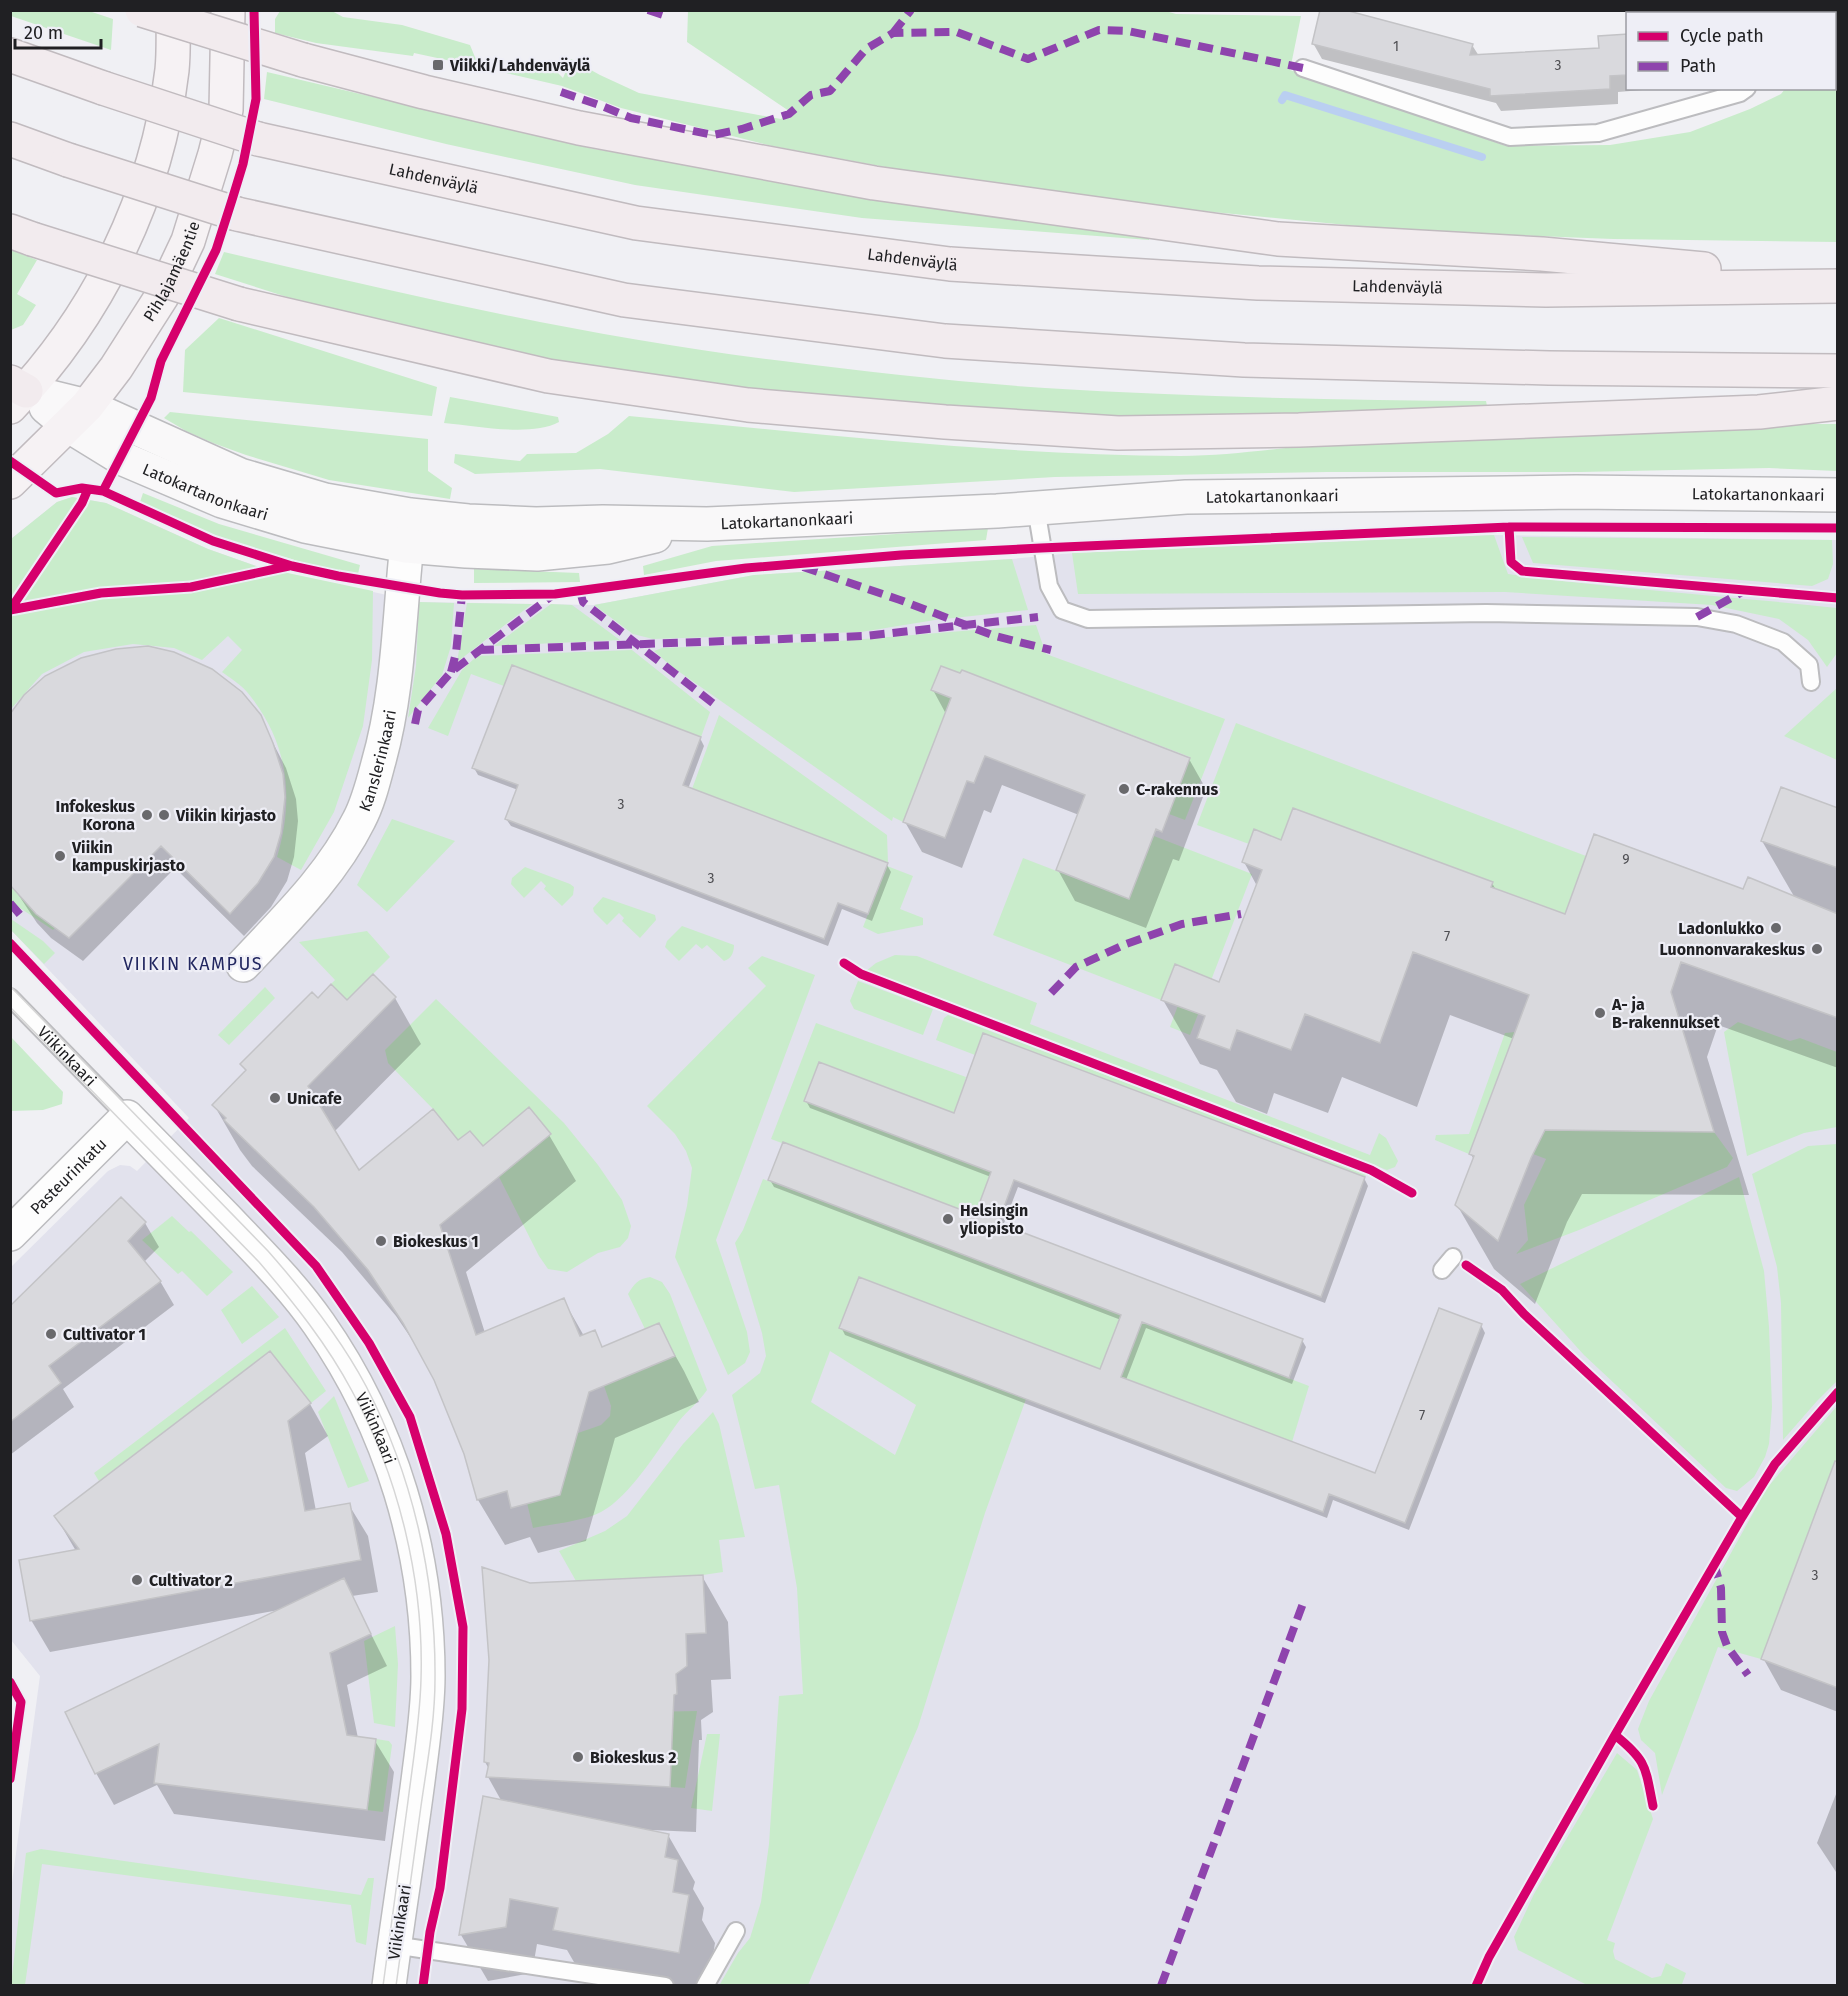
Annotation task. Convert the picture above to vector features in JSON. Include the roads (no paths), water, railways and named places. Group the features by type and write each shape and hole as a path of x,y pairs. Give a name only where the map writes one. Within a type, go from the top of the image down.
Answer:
{"highway":[{"path":"142,10 303,60 424,92 579,128 874,183 1278,239 1542,254 1838,284"},
{"name":"Lahdenväylä","path":"10,55 258,139 636,223 950,264 1258,283 1546,290 1838,284"},
{"path":"10,139 237,214 624,300 945,341 1244,360 1549,368 1838,371"},
{"path":"21,235 239,304 548,376 748,405 957,423 1118,433 1299,430 1759,412 1838,403"}],"main road":[{"path":"16,393 66,339 104,279 145,192 161,136 172,71 173,10"},
{"name":"Pihlajamäentie","path":"10,482 78,416 116,368 162,296 188,241 226,110 228,10"}],"street":[{"name":"Latokartanonkaari","path":"16,393 78,416 121,458 222,501 305,526 408,530 537,554 608,547 707,524 1036,508 1186,497 1576,492 1838,495"},
{"name":"Kanslerinkaari","path":"243,965 323,875 359,820 371,791 392,706 408,530"},
{"name":"Pasteurinkatu","path":"10,1234 127,1117"},
{"name":"Viikinkaari","path":"127,1117 265,1258 318,1323 364,1399 397,1480 419,1561 425,1606 428,1678 427,1709 409,1854 389,1986"}],"lane":[{"path":"1303,68 1510,138 1598,133 1744,90"},
{"path":"1036,508 1049,586 1062,609 1088,619 1486,613 1697,617 1736,624 1783,642 1809,664 1811,682"},
{"name":"Viikinkaari","path":"10,997 127,1117"},
{"path":"1442,1270 1454,1257"},
{"path":"705,1986 736,1931"},
{"path":"394,1945 665,1986"}],"waterway":[{"path":"1282,100 1285,95 1482,157"}],"tram line":[{"path":"10,986 268,1251 295,1283 321,1316 356,1368 397,1456 409,1492 426,1566 434,1641 435,1679 430,1743 396,1986"},
{"path":"10,1007 272,1277 332,1357 369,1424 383,1459 395,1494 413,1568 421,1642 421,1679 416,1740 383,1986"}],"place":[{"name":"Viikki/Lahdenväylä","path":"438,65"},
{"name":"C-rakennus","path":"1124,789"},
{"name":"Infokeskus Korona","path":"147,815"},
{"name":"Viikin kirjasto","path":"164,815"},
{"name":"Viikin kampuskirjasto","path":"60,856"},
{"name":"Ladonlukko","path":"1776,928"},
{"name":"Luonnonvarakeskus","path":"1817,949"},
{"name":"A- ja B-rakennukset","path":"1600,1013"},
{"name":"Unicafe","path":"275,1098"},
{"name":"Helsingin yliopisto","path":"948,1219"},
{"name":"Biokeskus 1","path":"381,1241"},
{"name":"Cultivator 1","path":"51,1334"},
{"name":"Cultivator 2","path":"137,1580"},
{"name":"Biokeskus 2","path":"578,1757"}],"district":[{"name":"VIIKIN KAMPUS","path":"193,964"}]}
